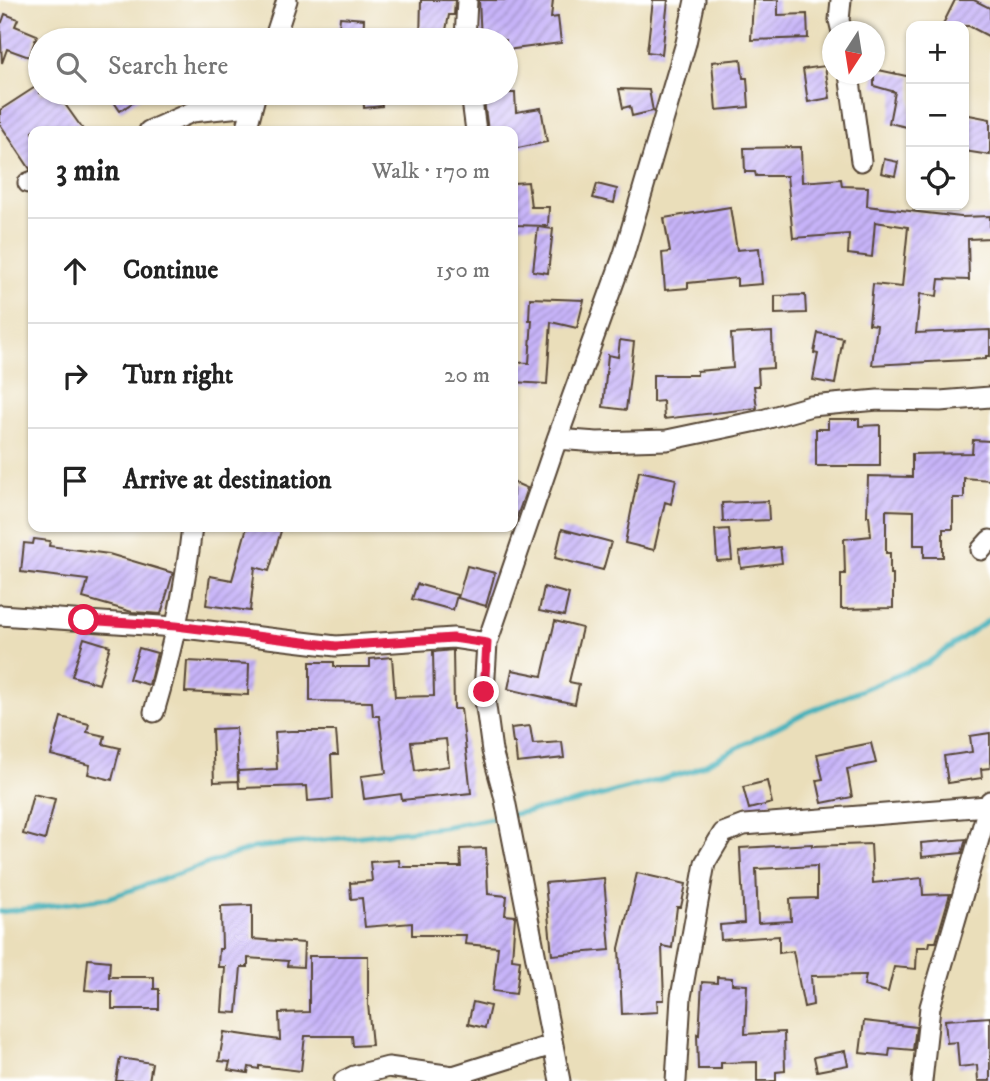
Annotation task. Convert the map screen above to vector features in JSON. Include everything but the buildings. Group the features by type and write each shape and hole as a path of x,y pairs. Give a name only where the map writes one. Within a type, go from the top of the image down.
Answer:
{"street":[{"path":"278,28 287,0"},
{"path":"466,28 467,0"},
{"path":"560,1081 504,795 492,751 484,692 487,643 624,254 686,43 695,0"},
{"path":"839,21 841,0"},
{"path":"850,84 861,161"},
{"path":"160,126 192,112 225,105"},
{"path":"247,126 252,105"},
{"path":"473,105 476,126"},
{"path":"557,439 597,442 667,440 811,406 878,400 940,401 990,397"},
{"path":"154,712 176,626 191,532"},
{"path":"0,615 176,626 336,646 453,638 487,643"},
{"path":"677,1081 681,997 705,863 723,834 744,825 989,804 930,1007 922,1081"},
{"path":"344,1081 388,1067 453,1076 552,1045"}],"waterway":[{"path":"0,912 108,898 253,848 443,827 569,804 692,771 803,714 927,663 990,619"}],"route":[{"path":"84,620 176,626 336,646 467,638 487,643 484,692"}]}
